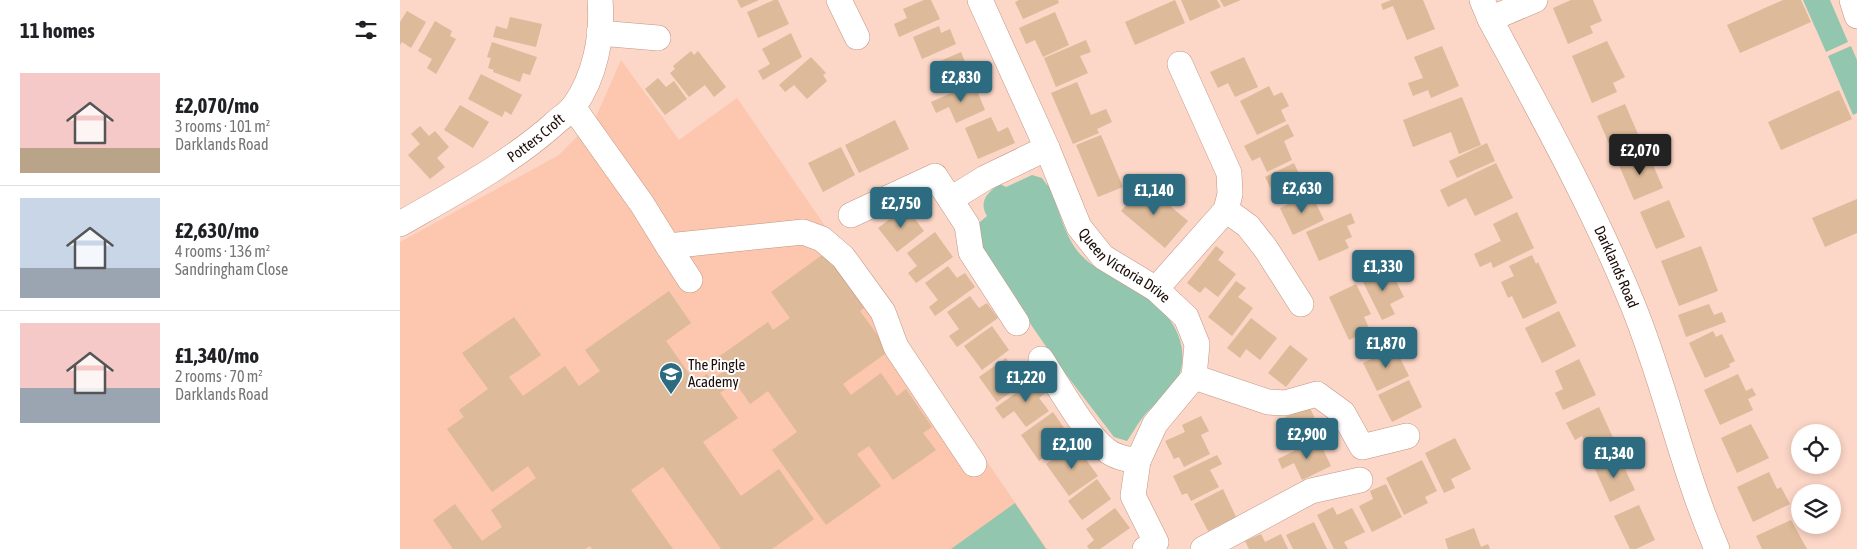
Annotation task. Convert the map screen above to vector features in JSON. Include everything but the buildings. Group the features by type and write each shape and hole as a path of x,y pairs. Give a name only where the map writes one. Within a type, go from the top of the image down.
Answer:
{"street":[{"name":"Potters Croft","path":"400,224 457,191 538,138 573,107 588,81 598,47 600,0"},
{"path":"839,0 856,37"},
{"name":"Queen Victoria Drive","path":"980,0 1047,148 1079,227 1103,257 1156,289 1186,317 1197,344 1194,378"},
{"path":"1486,10 1535,0"},
{"path":"1852,0 1857,16"},
{"name":"Darklands Road","path":"1486,10 1572,171 1632,302 1695,493 1717,549"},
{"path":"599,33 658,38"},
{"path":"1156,289 1226,210 1230,194 1229,173 1180,64"},
{"path":"573,107 642,204 690,280"},
{"path":"951,199 985,178 1047,148"},
{"path":"851,215 935,176 967,225 971,252 1017,322"},
{"path":"1226,210 1248,226 1266,249 1301,304"},
{"path":"668,246 803,232 822,239 843,257 883,312 896,347 974,464"},
{"path":"1041,359 1084,424 1104,449 1119,457 1138,461"},
{"path":"1155,547 1133,496 1138,461 1155,424 1194,378 1268,402 1286,403 1317,394 1343,413 1362,447 1407,436"},
{"path":"1203,549 1311,491 1360,480"}],"shaded area":[{"name":"The Pingle Academy","path":"621,60 679,140 737,98 1047,549 400,549 400,242 559,155 596,117"}],"green space":[{"path":"1803,0 1830,0 1848,42 1826,52"},
{"path":"1851,46 1857,60 1857,113 1853,115 1828,56"},
{"path":"1032,175 1042,178 1047,185 1050,184 1066,230 1074,247 1080,254 1098,269 1132,286 1154,302 1164,312 1178,336 1182,348 1179,376 1168,392 1139,422 1127,441 1114,437 1058,364 995,272 973,228 987,216 984,211 984,201 992,190 1000,184 1006,187"},
{"path":"1015,503 1046,549 951,549"}],"place":[{"name":"The Pingle Academy","path":"671,395"}]}
